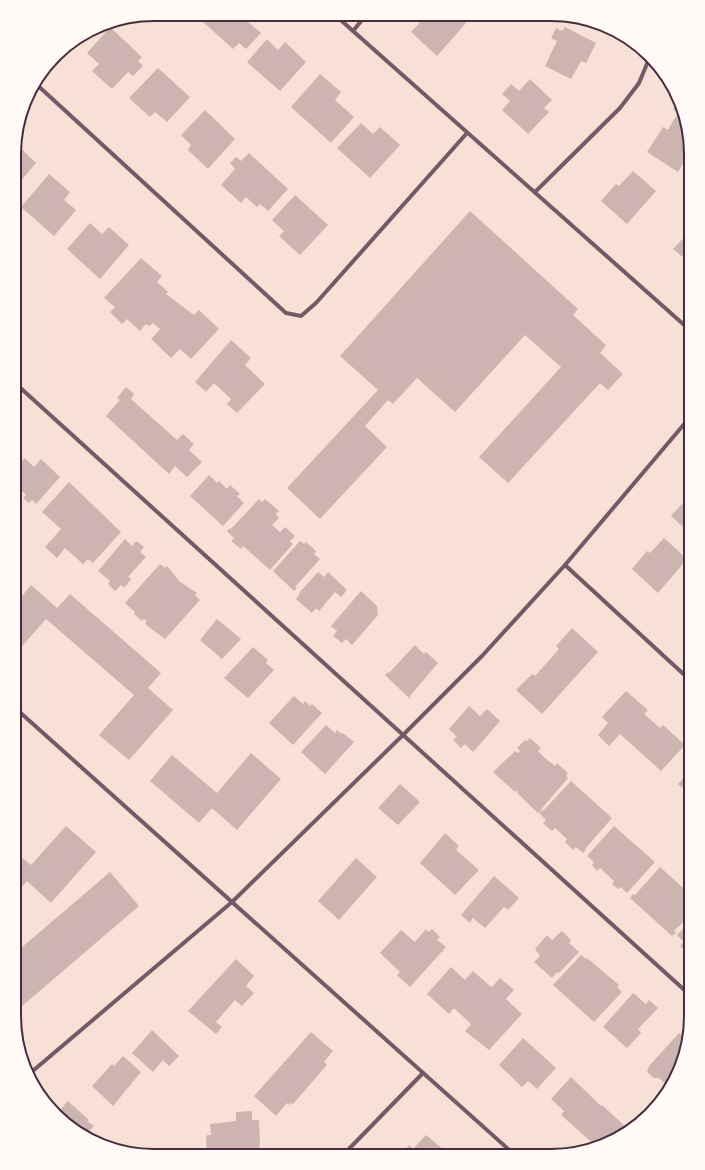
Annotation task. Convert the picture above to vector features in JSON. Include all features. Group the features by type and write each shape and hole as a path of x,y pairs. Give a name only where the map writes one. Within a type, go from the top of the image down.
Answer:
{"street":[{"path":"343,21 684,325"},
{"path":"354,31 362,21"},
{"path":"535,192 620,108 639,83 647,62"},
{"path":"39,87 286,313 301,316 316,303 467,133"},
{"path":"21,387 684,990"},
{"path":"33,1071 232,902 403,735 482,656 564,564 684,424"},
{"path":"564,564 684,675"},
{"path":"21,713 508,1149"},
{"path":"349,1149 423,1073"}],"building":[{"path":"202,21 247,21 261,33 246,49 239,43 233,49"},
{"path":"421,21 464,21 466,23 437,56 411,32"},
{"path":"565,27 596,43 586,63 581,61 571,79 545,66 557,41 551,38 556,28 562,31"},
{"path":"111,28 142,57 138,61 143,66 133,76 128,72 112,89 92,71 99,64 87,53 108,30"},
{"path":"267,39 278,50 285,42 306,62 280,91 247,62"},
{"path":"158,68 190,97 167,122 155,112 150,117 129,98"},
{"path":"320,74 341,92 335,100 354,117 331,143 291,107"},
{"path":"530,79 552,100 544,108 549,112 528,134 502,110 510,101 502,94 511,84 519,91"},
{"path":"205,110 235,139 208,169 188,150 191,145 181,135"},
{"path":"678,115 683,136 684,164 678,172 647,152 663,127 668,130"},
{"path":"361,123 373,134 380,127 400,145 370,178 337,148"},
{"path":"21,149 36,163 21,181"},
{"path":"249,153 288,189 268,211 260,204 257,207 246,197 241,203 221,185 235,169 230,163 236,157 241,161"},
{"path":"633,171 656,191 627,224 601,201 616,184 619,186"},
{"path":"49,174 70,192 64,200 76,210 54,236 21,207"},
{"path":"295,195 328,225 300,255 279,236 284,231 272,220"},
{"path":"470,211 578,309 573,315 606,345 600,353 623,374 608,390 600,383 508,483 479,457 561,367 525,335 455,412 417,378 393,404 388,400 365,426 387,447 320,519 287,488 378,390 340,356"},
{"path":"90,223 102,234 109,227 129,245 100,279 67,249"},
{"path":"684,237 684,258 673,249"},
{"path":"141,258 162,276 157,282 168,292 166,294 194,315 199,310 219,329 191,359 180,349 171,358 151,339 160,329 153,323 149,326 146,324 140,331 127,319 122,324 110,312 115,307 104,298"},
{"path":"231,340 251,358 245,365 265,384 237,413 227,404 231,399 214,383 206,392 195,382"},
{"path":"126,387 134,394 131,399 177,440 183,434 194,444 189,450 202,462 187,477 175,466 169,474 106,416 120,400 117,398"},
{"path":"25,458 34,467 41,459 60,477 36,504 32,500 29,503 23,498 26,495 21,490 21,462"},
{"path":"209,475 217,483 219,481 227,489 230,485 240,494 237,496 244,503 223,526 190,496"},
{"path":"69,482 121,532 93,563 88,559 83,564 65,548 57,558 45,547 61,529 42,512"},
{"path":"259,499 262,502 265,499 279,511 276,514 279,518 272,525 280,532 285,527 295,536 290,541 293,544 270,570 243,546 241,549 231,541 234,538 227,531 230,528 231,529"},
{"path":"684,502 684,528 671,516"},
{"path":"664,538 684,556 684,563 658,593 632,569 647,551 650,553"},
{"path":"125,539 132,546 136,541 144,547 140,552 146,557 128,577 131,579 124,588 121,585 115,591 108,584 110,581 98,571"},
{"path":"300,541 304,544 306,542 316,551 314,554 320,559 295,587 297,588 294,591 273,571"},
{"path":"160,564 165,568 167,566 180,582 197,593 195,595 200,600 165,639 145,624 147,621 144,619 142,621 125,603"},
{"path":"318,572 324,577 328,572 347,590 341,597 335,592 319,611 316,608 312,613 296,599 300,594 299,593"},
{"path":"31,585 57,608 70,594 161,673 148,688 173,710 129,760 99,735 134,695 46,619 21,647 21,598"},
{"path":"361,591 377,606 378,615 352,645 346,639 342,643 333,636 337,631 331,626"},
{"path":"217,619 241,639 222,659 200,640"},
{"path":"572,628 598,652 542,714 516,690 532,674 535,676 559,649 556,646"},
{"path":"415,645 424,654 426,652 438,663 410,696 410,699 385,675 388,672 389,673"},
{"path":"253,647 268,660 266,663 274,670 248,698 224,678"},
{"path":"626,691 648,710 644,714 660,728 663,725 684,744 684,746 661,771 620,734 609,746 598,735 608,723 602,717"},
{"path":"294,696 303,704 305,701 310,706 312,704 322,713 293,745 269,723"},
{"path":"469,706 480,716 487,709 500,721 473,752 465,744 461,748 453,740 457,737 449,729"},
{"path":"326,725 335,733 337,730 354,742 325,774 301,752"},
{"path":"530,738 541,748 538,751 546,759 555,766 557,763 568,773 566,776 568,778 538,813 517,793 518,792 516,790 515,792 493,772 515,751 518,753 520,751 517,748 525,740 527,741"},
{"path":"251,753 281,779 237,830 212,808 199,823 150,781 172,755 217,793"},
{"path":"684,778 684,789 678,784"},
{"path":"571,781 612,818 583,853 576,847 573,850 565,842 567,839 555,828 552,831 543,823 546,820 539,813 542,810 543,811"},
{"path":"400,784 420,802 398,825 378,808"},
{"path":"66,826 96,852 51,903 27,881 21,888 21,857 31,865"},
{"path":"614,826 655,862 627,893 621,887 618,889 612,884 614,881 600,868 597,871 592,865 594,862 587,856"},
{"path":"445,833 459,846 456,850 479,870 455,895 420,863"},
{"path":"356,858 377,877 339,920 318,901"},
{"path":"660,867 684,889 684,921 674,931 676,933 672,936 630,898 633,894 635,895"},
{"path":"110,872 139,906 21,1007 21,948"},
{"path":"494,876 519,898 508,910 504,907 485,928 473,918 470,923 461,915"},
{"path":"684,928 684,942 677,935"},
{"path":"426,929 429,932 432,929 440,937 437,940 446,947 410,987 397,975 400,972 380,953 401,930 415,942"},
{"path":"562,931 571,940 569,943 579,952 559,973 557,972 552,978 534,962 540,956 535,949 547,935 552,940"},
{"path":"684,942 684,950 680,946"},
{"path":"581,955 586,959 587,958 619,985 617,987 622,992 594,1022 553,985"},
{"path":"236,959 254,976 246,986 254,993 242,1006 235,1000 216,1022 222,1027 216,1034 188,1011"},
{"path":"451,967 465,980 473,971 492,987 500,978 514,990 506,999 522,1014 489,1050 465,1031 471,1024 454,1008 449,1014 427,994"},
{"path":"633,993 646,1004 649,1000 658,1008 638,1029 641,1033 627,1048 603,1027"},
{"path":"152,1030 179,1056 169,1066 163,1060 153,1072 132,1053"},
{"path":"311,1032 333,1051 324,1062 327,1065 293,1104 291,1103 289,1105 287,1103 276,1116 254,1096"},
{"path":"679,1033 682,1036 677,1059 665,1084 659,1078 654,1078 647,1072 649,1066"},
{"path":"523,1038 556,1068 537,1089 528,1081 522,1087 499,1065"},
{"path":"123,1056 141,1072 113,1106 92,1086 112,1064 114,1066"},
{"path":"571,1077 601,1106 602,1105 625,1127 602,1139 592,1142 561,1115 564,1111 551,1099"},
{"path":"68,1101 89,1120 87,1121 94,1126 88,1132 73,1122 60,1110"},
{"path":"252,1111 252,1120 259,1120 259,1149 207,1149 206,1138 207,1135 211,1135 210,1124 236,1121 236,1112"},
{"path":"426,1135 443,1149 413,1149"},
{"path":"409,1145 413,1149 406,1149"}]}
